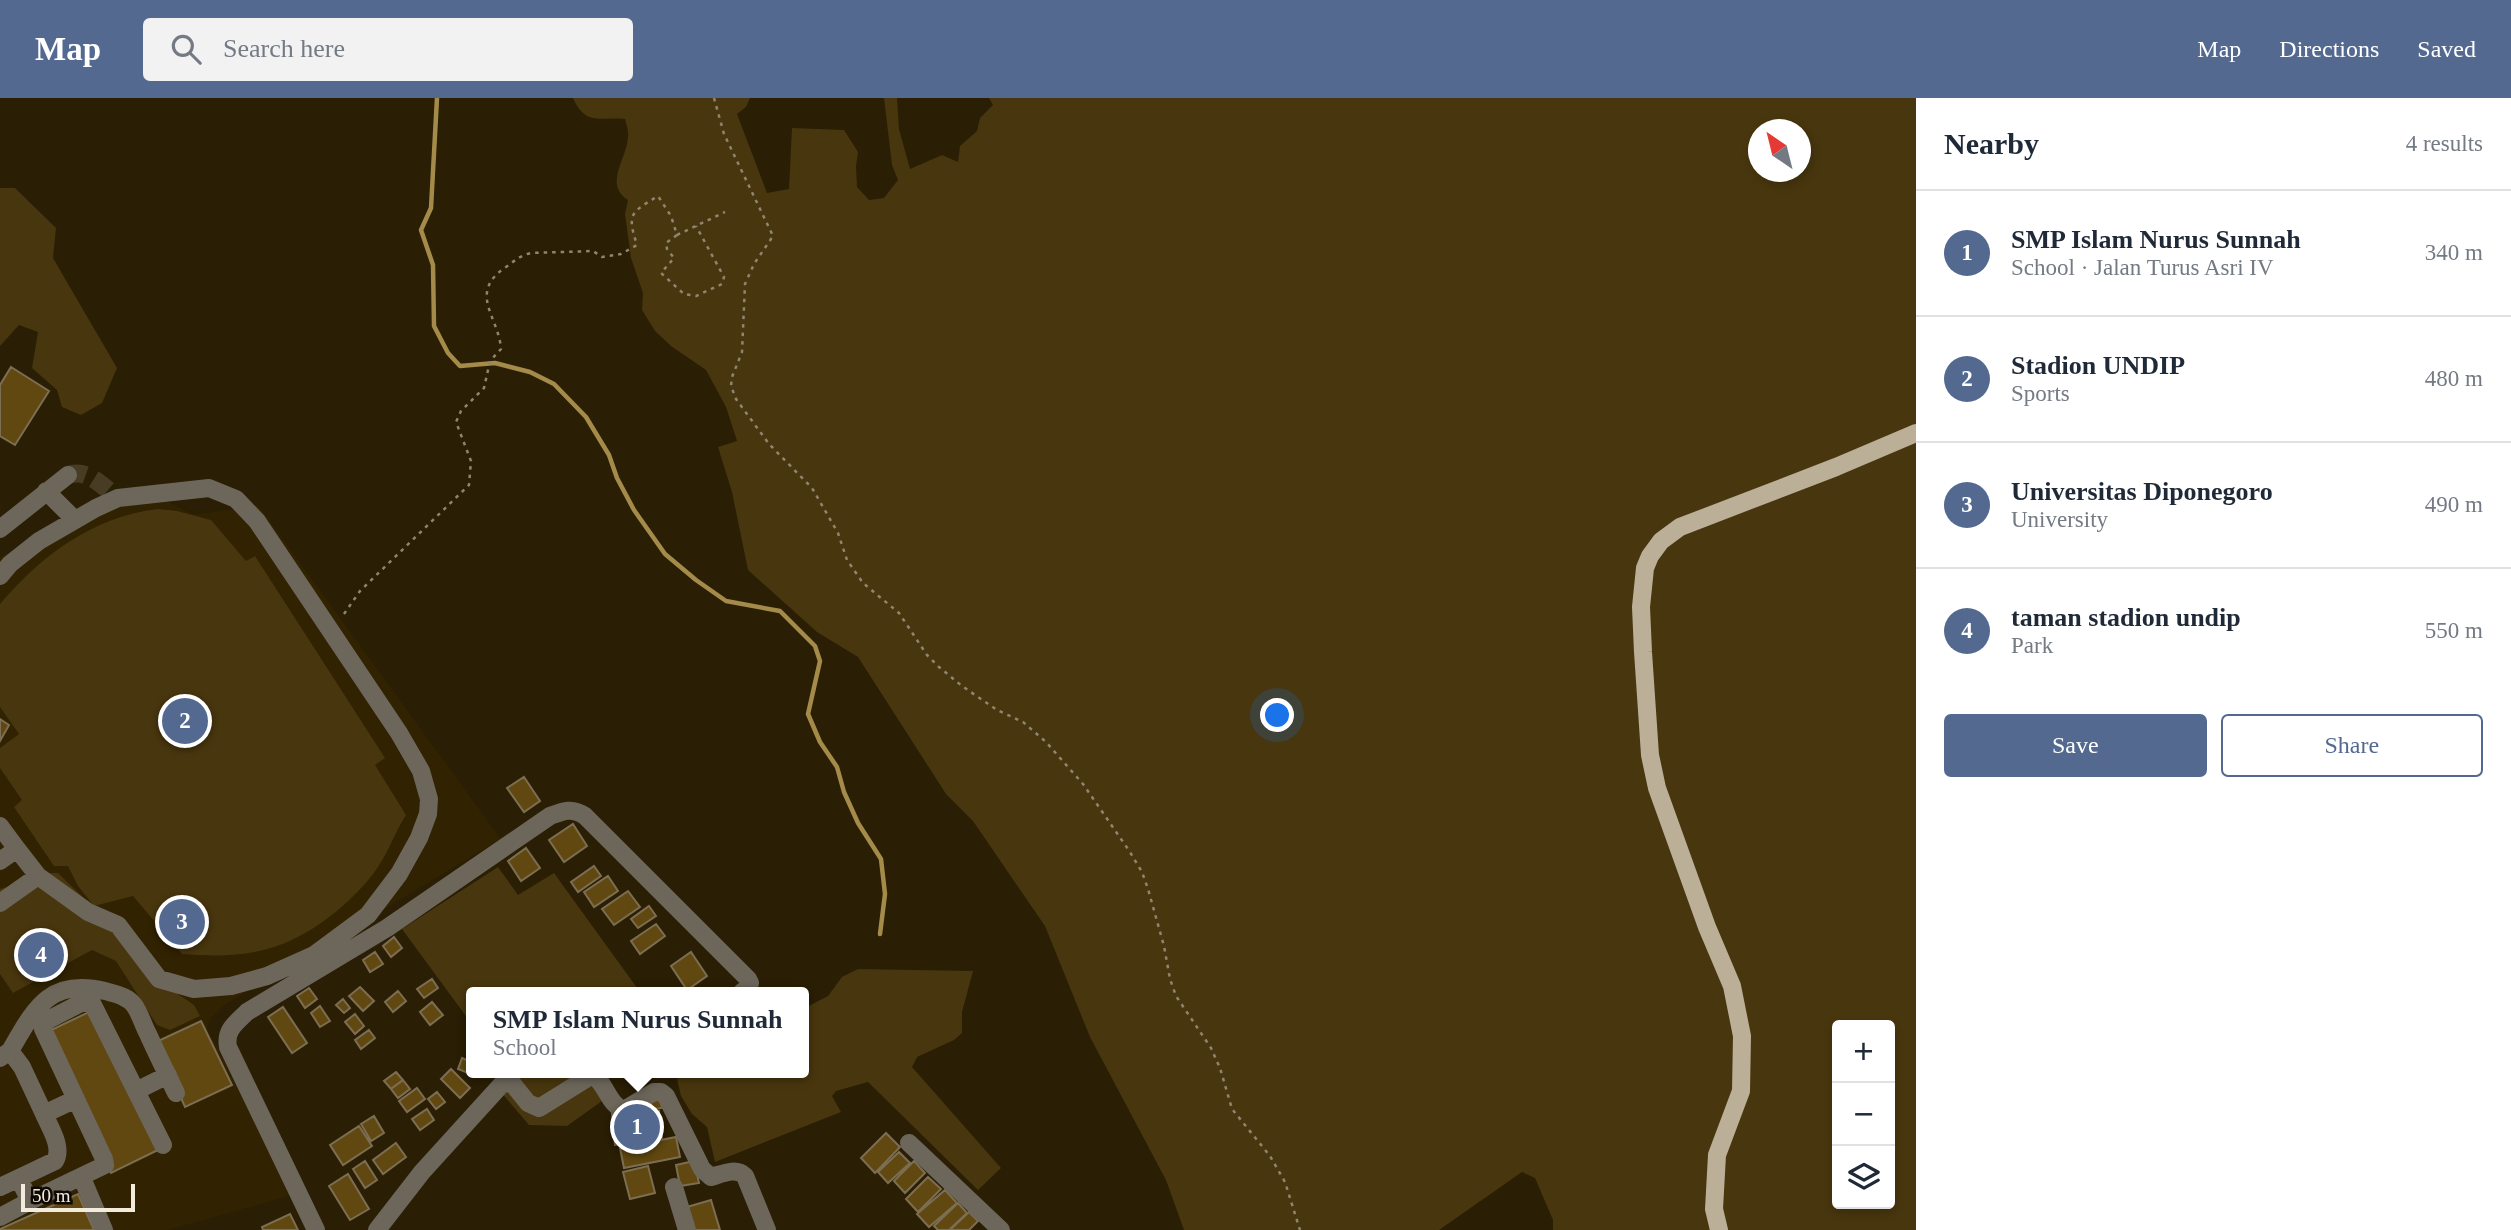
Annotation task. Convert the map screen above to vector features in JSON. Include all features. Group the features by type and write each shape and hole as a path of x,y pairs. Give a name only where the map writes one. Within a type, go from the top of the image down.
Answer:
{"main road":[{"path":"1719,1230 1714,1209 1717,1155 1741,1091 1742,1036 1732,986 1707,927 1657,788 1650,755 1640,607 1646,568 1650,556 1661,541 1680,527 1916,433"}],"street":[{"path":"0,529 68,475"},
{"path":"0,826 38,876 88,912 118,925 159,979 194,989 231,986 297,965 368,915 399,874 419,838 428,814 429,799 421,771 399,733 257,522 236,499 209,488 118,498 75,520 3,565"},
{"path":"46,491 75,520"},
{"path":"316,1230 228,1047 228,1030 247,1012 387,928 550,816 576,810 585,816 747,979 750,983 748,987"},
{"path":"0,861 17,849"},
{"path":"0,903 38,876"},
{"path":"0,1186 55,1161 59,1155 59,1148 22,1067 5,1055 48,998 66,988 91,988 121,995 134,1005 176,1093"},
{"path":"0,1217 104,1165 104,1159 43,1029 46,1021 85,1001 93,1005 163,1145"},
{"path":"136,1091 167,1076"},
{"path":"377,1230 422,1172 502,1084 512,1083 528,1103 539,1108 587,1078"},
{"path":"598,1078 618,1108 624,1110 654,1092 661,1092 666,1096 702,1169 711,1177 734,1171 745,1176 768,1230"},
{"path":"44,1114 76,1099"},
{"path":"909,1143 1001,1230"},
{"path":"82,1178 104,1230"},
{"path":"19,1179 30,1202"},
{"path":"674,1186 687,1230"}],"path":[{"path":"714,98 724,134 773,236 754,264 745,284 742,352 731,386 736,399 769,444 812,488 838,533 847,560 863,583 908,622 928,655 962,687 997,710 1023,722 1046,741 1083,784 1130,852 1148,889 1176,996 1211,1048 1232,1109 1270,1156 1285,1182 1300,1230"},
{"path":"344,614 360,591 470,485 471,461 456,422 461,411 484,388 490,363 500,349 487,303 488,286 500,271 524,255 593,251 601,257 621,254 638,246 631,229 631,218 640,207 658,196 671,216 677,235"},
{"path":"696,226 724,277 722,284 696,296 684,294 661,273 674,258 666,243 677,235 725,212"}],"shaded area":[{"path":"573,98 750,98 746,107 737,114 767,193 789,189 792,128 844,130 858,152 857,187 869,200 884,198 898,180 892,165 884,98 897,98 899,129 910,169 942,155 958,162 960,146 977,131 980,118 993,105 989,98 1916,98 1916,1230 1553,1230 1553,1220 1535,1178 1522,1172 1439,1230 1184,1230 1166,1180 1090,1037 1045,926 973,821 946,794 858,657 817,632 748,570 732,492 718,447 737,441 726,407 706,370 671,346 655,331 642,310 643,293 631,258 625,214 628,200 617,186 618,171 628,137 625,119 594,118 583,113"},
{"path":"0,188 15,188 56,228 53,258 117,368 102,403 81,415 62,407 57,390 32,368 38,332 19,325 0,346"},
{"path":"137,486 194,515 258,505 501,839 226,1004 210,1019 207,1029 246,1094 289,1196 168,1230 0,1230 0,557"},
{"path":"158,509 211,520 246,561 255,556 385,758 375,765 406,815 378,867 344,905 298,937 257,952 225,955 182,954 133,896 94,906 78,886 68,866 54,866 14,807 22,800 0,768 0,748 19,734 0,707 0,604 33,570 70,541 111,520"},
{"path":"498,867 518,895 554,873 636,987 466,987 466,1016 402,929"},
{"path":"58,873 98,912 141,969 194,1005 200,1016 170,1030 157,1025 116,961 92,950 13,993 0,974 0,889"},
{"path":"858,969 973,971 962,1012 962,1033 954,1040 917,1057 912,1067 1001,1168 978,1190 868,1082 836,1091 832,1096 841,1112 715,1162 707,1127 692,1114 681,1096 677,1079 809,1078 809,1006 828,996 842,977"},
{"path":"499,1078 598,1078 609,1096 567,1126 529,1125 500,1091"}],"building":[{"path":"11,367 49,391 15,445 0,436 0,385"},
{"path":"0,719 9,725 0,741"},
{"path":"524,777 540,801 524,812 507,788"},
{"path":"573,824 587,846 564,862 549,840"},
{"path":"526,848 540,868 521,881 508,861"},
{"path":"594,866 601,876 578,892 571,882"},
{"path":"608,876 618,891 594,907 584,892"},
{"path":"628,891 640,907 614,925 602,909"},
{"path":"649,906 656,916 638,928 631,919"},
{"path":"656,924 665,936 640,954 631,941"},
{"path":"394,937 402,948 391,957 383,946"},
{"path":"375,952 383,964 370,972 363,960"},
{"path":"691,952 707,976 691,987 685,987 671,966"},
{"path":"432,979 438,988 424,998 417,989"},
{"path":"360,987 374,1001 363,1011 349,996"},
{"path":"309,988 317,999 305,1008 297,996"},
{"path":"398,991 406,1001 393,1012 385,1002"},
{"path":"343,999 350,1008 344,1013 336,1005"},
{"path":"432,1002 443,1015 430,1025 420,1012"},
{"path":"320,1006 330,1021 320,1027 311,1013"},
{"path":"283,1007 307,1043 292,1053 268,1017"},
{"path":"89,1012 158,1150 111,1173 47,1032"},
{"path":"355,1014 364,1026 355,1034 345,1022"},
{"path":"201,1021 232,1085 185,1107 156,1042"},
{"path":"369,1030 375,1038 361,1049 355,1040"},
{"path":"462,1058 466,1060 466,1072 458,1069"},
{"path":"451,1069 470,1088 460,1098 441,1079"},
{"path":"396,1072 403,1080 391,1089 384,1081"},
{"path":"403,1080 410,1089 398,1098 391,1089"},
{"path":"417,1088 425,1099 407,1112 399,1101"},
{"path":"437,1092 445,1102 436,1109 428,1099"},
{"path":"660,1092 662,1108 631,1112"},
{"path":"427,1109 434,1120 420,1130 412,1119"},
{"path":"628,1111 629,1115 659,1111 662,1139 615,1145 612,1113"},
{"path":"374,1116 384,1133 371,1141 361,1124"},
{"path":"359,1126 372,1146 343,1165 330,1145"},
{"path":"886,1133 900,1147 875,1173 861,1158"},
{"path":"676,1137 680,1157 624,1168 620,1148"},
{"path":"396,1143 406,1157 383,1174 373,1160"},
{"path":"899,1152 910,1163 888,1183 878,1172"},
{"path":"365,1161 377,1180 365,1188 353,1169"},
{"path":"694,1161 699,1183 680,1186 676,1165"},
{"path":"914,1161 925,1173 905,1193 894,1181"},
{"path":"648,1166 655,1193 630,1199 623,1172"},
{"path":"348,1174 369,1209 350,1220 329,1186"},
{"path":"928,1177 941,1189 918,1212 906,1199"},
{"path":"945,1190 957,1203 929,1227 917,1214"},
{"path":"78,1194 94,1230 0,1230 0,1229"},
{"path":"711,1200 720,1230 694,1230 687,1207"},
{"path":"958,1203 967,1213 949,1230 938,1230 934,1226"},
{"path":"969,1212 978,1221 969,1230 950,1230"},
{"path":"290,1214 298,1230 263,1230 262,1227"}],"waterway":[{"path":"437,98 431,208 421,230 433,265 434,326 448,353 460,366 495,363 530,372 554,384 586,417 609,455 617,478 634,510 665,554 726,601 780,611 815,646 820,661 808,714 820,742 837,767 844,792 858,823 881,859 885,894 880,934"}],"tunnel":[{"path":"68,475 89,476 118,498"}],"place":[{"name":"Stadion UNDIP","path":"185,721"},
{"name":"Universitas Diponegoro","path":"182,922"},
{"name":"taman stadion undip","path":"41,955"},
{"name":"SMP Islam Nurus Sunnah","path":"637,1127"}]}
